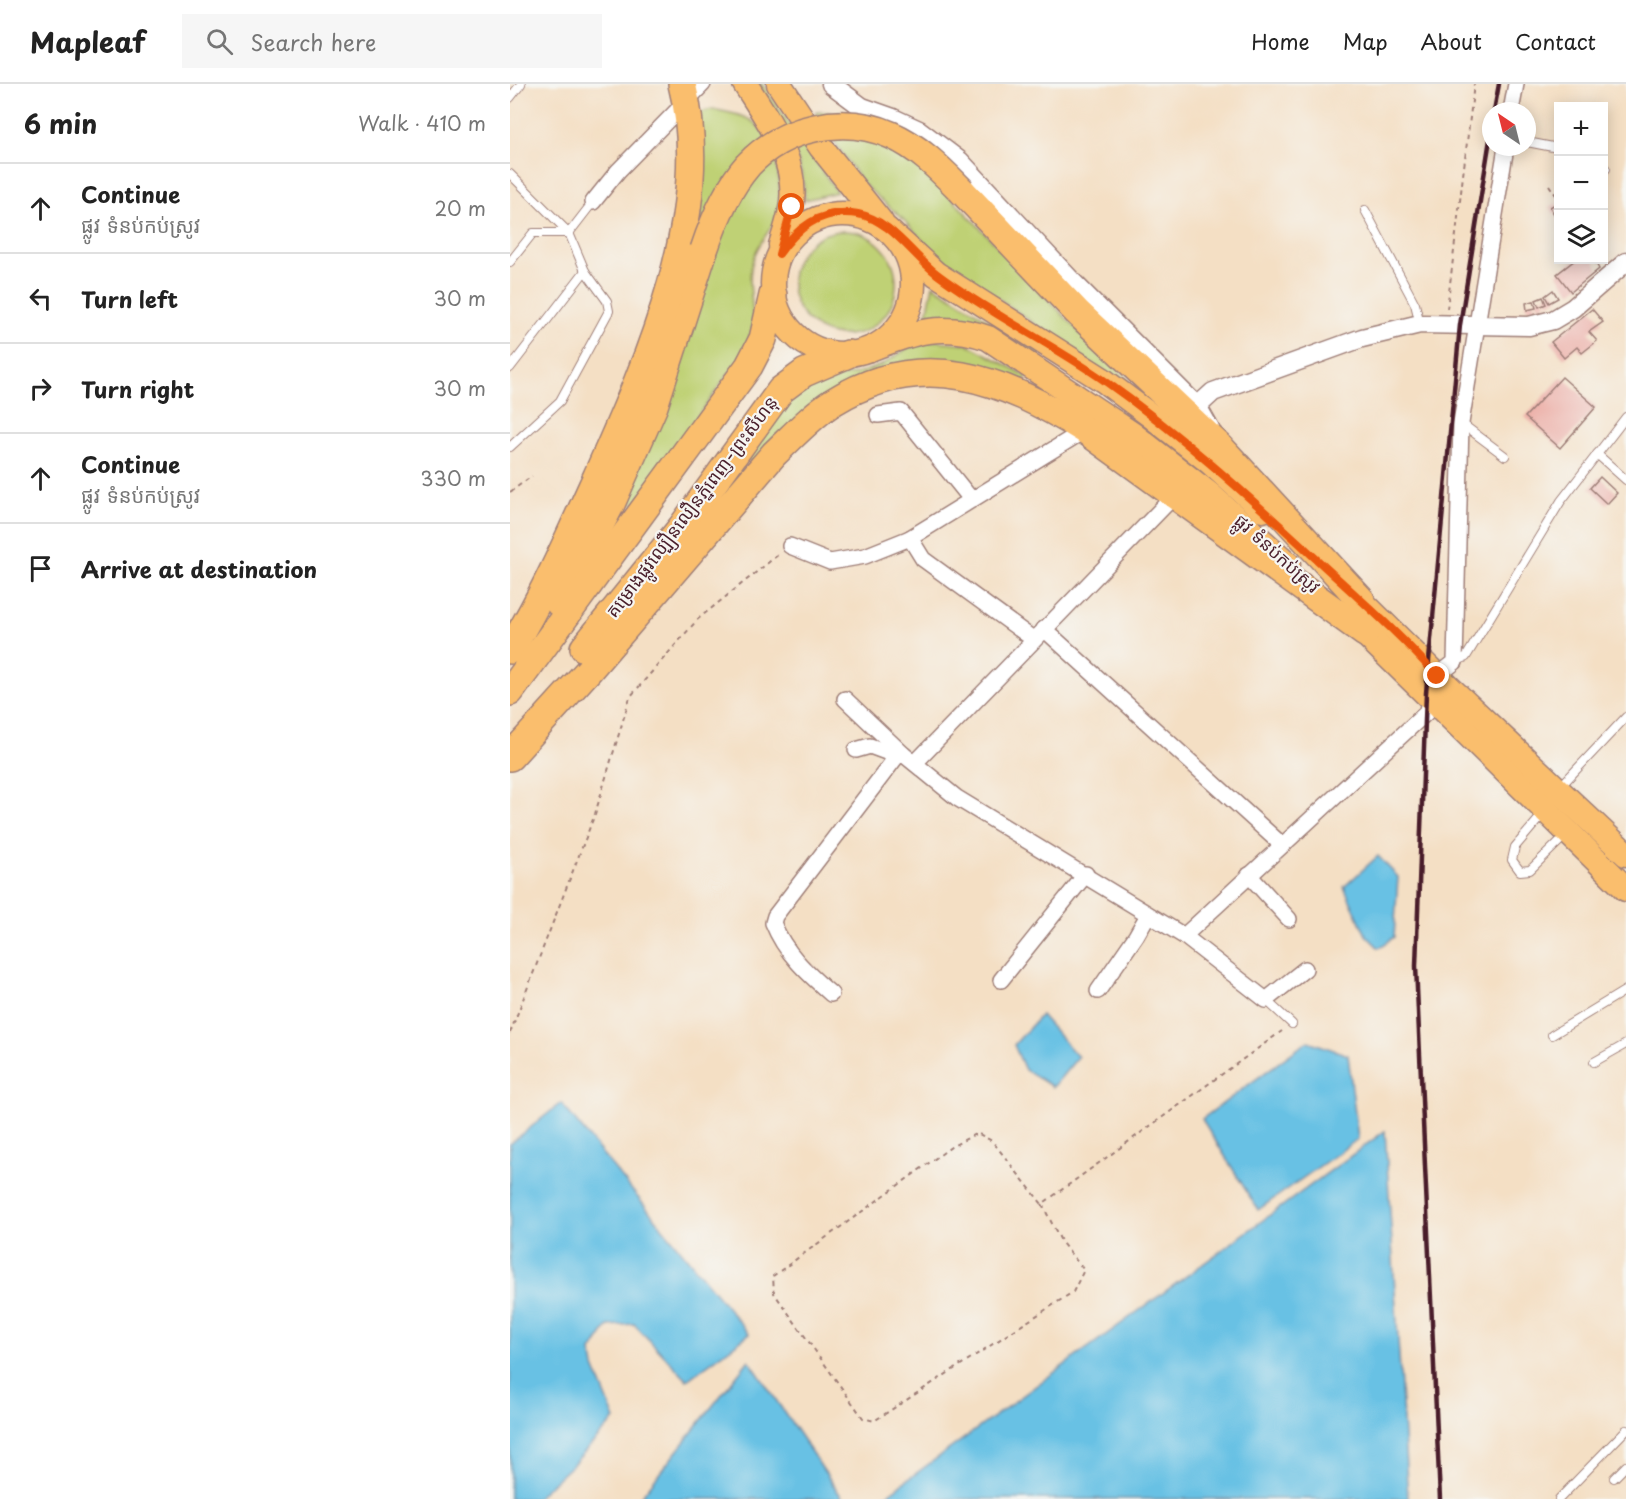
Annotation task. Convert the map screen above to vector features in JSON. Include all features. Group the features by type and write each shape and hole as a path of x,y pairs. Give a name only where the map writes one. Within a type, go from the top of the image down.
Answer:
{"highway":[{"path":"510,650 571,534 639,381 661,317 684,239 690,140 690,90"},
{"path":"510,681 555,610 611,504 654,406 704,250 730,190 748,166 767,149 790,136 837,124 866,127 891,135 914,148 962,191 1077,312 1191,411 1219,446 1361,600"},
{"name":"គម្រោងផ្លូវល្បឿនលឿនភ្នំពេញ-ព្រះសីហនុ","path":"510,692 749,366 762,339 773,295"},
{"name":"គម្រោងផ្លូវល្បឿនលឿនភ្នំពេញ-ព្រះសីហនុ","path":"510,740 681,528 781,390 804,373 859,351"},
{"path":"510,757 589,670 774,454 806,423 854,390 904,374 931,372 956,374 1008,388 1045,405 1085,430 1365,633"}],"main road":[{"path":"745,84 785,154 792,177 792,207 773,274 773,295 779,315 791,332 808,345 827,352 859,351 889,337 903,321 912,301 914,279 909,258 890,231 860,214 836,213 813,220 799,229 779,254"},
{"name":"ផ្លូវ ទំនប់កប់ស្រូវ","path":"779,84 821,147 890,231 936,273 1103,380 1210,462 1361,600 1626,854"},
{"name":"ផ្លូវ ទំនប់កប់ស្រូវ","path":"859,351 907,334 936,329 964,330 988,338 1132,434 1209,494 1365,633 1441,679 1546,811 1626,889"}],"street":[{"path":"831,84 862,107 919,130 960,161 1191,411 1213,392 1362,338 1420,324 1529,326 1553,320 1574,308 1626,262"},
{"path":"1513,102 1516,84"},
{"path":"593,202 690,90"},
{"path":"1184,936 1426,713 1441,679 1461,423 1505,156"},
{"path":"878,415 901,412 971,499"},
{"path":"790,546 830,562 865,556 910,538 1085,430"},
{"path":"831,994 803,969 787,949 773,923 775,916 905,758 1039,634 1175,495"},
{"path":"910,538 923,559 1039,634 1282,845"},
{"path":"845,699 905,758 957,798 1086,874 1184,936 1266,1000 1305,969"},
{"path":"856,750 870,746 905,758"},
{"path":"1000,980 1086,874"},
{"path":"1249,875 1288,919"},
{"path":"1098,991 1148,915"}],"lane":[{"path":"510,98 521,84"},
{"path":"1536,144 1554,147"},
{"path":"510,174 569,233 585,271 607,301 609,310 560,401 510,447"},
{"path":"569,233 593,202"},
{"path":"1365,210 1415,304 1420,324"},
{"path":"511,259 533,233 569,233"},
{"path":"510,368 585,271"},
{"path":"1441,679 1466,657 1561,501 1626,417"},
{"path":"1461,423 1506,456"},
{"path":"1597,454 1626,480"},
{"path":"1558,789 1626,717"},
{"path":"1546,811 1515,847 1512,860 1520,871 1530,870 1569,833"},
{"path":"1552,1035 1626,990"},
{"path":"1266,1000 1292,1024"},
{"path":"1594,1062 1626,1044"},
{"path":"1559,1499 1626,1430"},
{"path":"1614,1478 1626,1466"}],"path":[{"path":"1445,324 1474,84"},
{"path":"1549,185 1554,192"},
{"path":"510,492 532,476"},
{"path":"510,1033 595,814 630,697 698,619 790,546"},
{"path":"1042,1204 1292,1024"},
{"path":"977,1133 992,1141 1042,1204 1062,1243 1084,1270 1073,1292 874,1421 863,1418 774,1293 773,1276 951,1147 977,1133"}],"green space":[{"path":"758,84 762,84 837,192 805,200 804,184 795,154"},
{"path":"712,109 746,118 756,124 763,133 774,156 777,170 778,209 775,220 757,249 751,268 753,324 745,351 634,505 625,498 700,222 702,176 698,113"},
{"path":"815,112 854,113 939,185 1067,319 1130,381 1125,388 933,252 902,218 862,183"},
{"path":"844,231 864,235 881,246 892,263 896,283 892,303 881,320 864,331 844,335 824,331 807,320 796,303 792,283 796,263 807,246 824,235"},
{"path":"933,285 1041,353 1038,357 999,332 973,321 944,315 927,315"},
{"path":"936,341 967,344 1027,376 1024,382 986,368 953,361 908,362 751,463 745,457 792,397 813,382 859,373 882,365 911,346"}],"water":[{"path":"1378,856 1398,877 1394,937 1379,948 1366,935 1344,887"},
{"path":"1041,1015 1078,1057 1053,1087 1025,1070 1014,1045"},
{"path":"1308,1041 1348,1055 1358,1139 1258,1210 1202,1119"},
{"path":"561,1103 749,1334 687,1380 634,1324 608,1326 591,1351 594,1367 615,1419 574,1463 535,1499 510,1499 510,1144"},
{"path":"1385,1131 1408,1499 881,1499"},
{"path":"749,1360 843,1499 638,1499 643,1494"}],"building":[{"path":"1570,264 1596,264 1599,269 1571,292 1557,274"},
{"path":"1553,290 1558,298 1549,303 1545,296"},
{"path":"1543,297 1546,304 1539,307 1536,300"},
{"path":"1534,301 1536,308 1527,310 1526,303"},
{"path":"1592,309 1603,322 1589,332 1597,341 1582,353 1577,347 1564,358 1551,342"},
{"path":"1562,377 1596,407 1560,448 1525,417"},
{"path":"1600,477 1617,493 1607,504 1590,488"}],"railway":[{"path":"1496,102 1499,84"},
{"path":"1440,1499 1416,966 1426,693 1460,325 1487,156"}],"route":[{"path":"792,207 779,254 793,234 813,220 836,213 860,214 882,224 936,273 1103,380 1210,462 1361,600 1437,676"}]}
